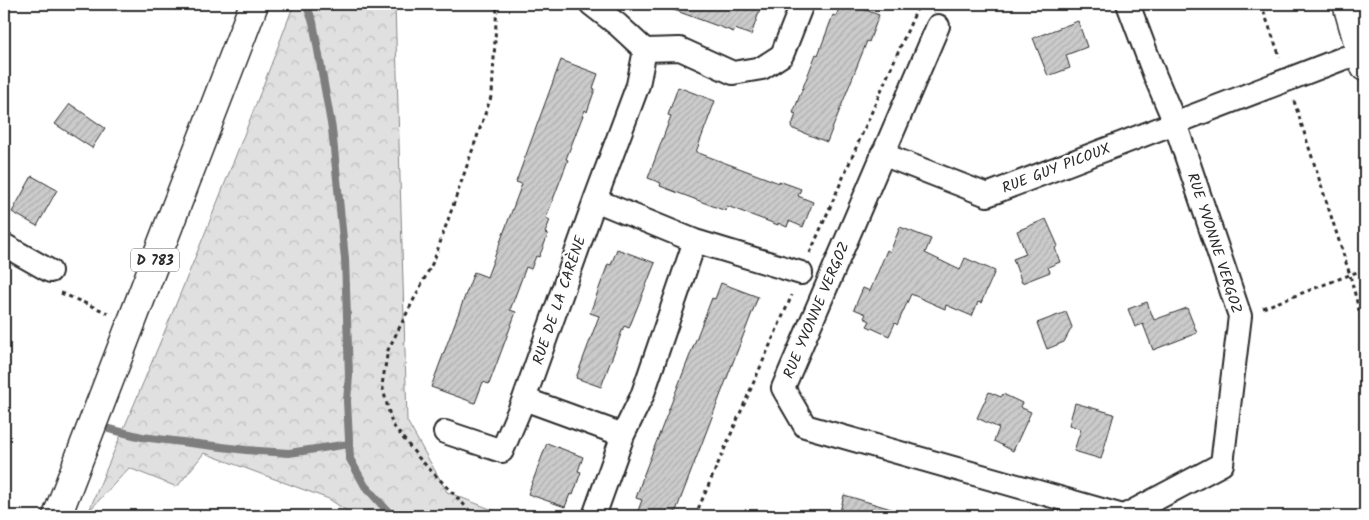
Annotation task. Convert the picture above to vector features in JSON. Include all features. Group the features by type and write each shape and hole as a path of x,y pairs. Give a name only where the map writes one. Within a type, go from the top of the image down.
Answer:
{"main road":[{"name":"D 783","path":"57,516 254,4"},
{"path":"1347,4 1364,59"}],"street":[{"path":"591,4 618,25 645,50 680,49 732,73 762,68 782,55 802,4"},
{"path":"1128,4 1175,123"},
{"name":"RUE YVONNE VERGOZ","path":"938,26 783,388 805,426 1123,516 1222,464 1240,316 1175,123"},
{"name":"RUE DE LA CARÈNE","path":"446,432 502,452 524,399 594,200 638,85 645,50"},
{"name":"RUE GUY PICOUX","path":"882,154 987,195 1344,58 1364,59"},
{"path":"594,200 695,241 801,273"},
{"path":"594,516 623,435 642,396 695,241"},
{"path":"4,245 50,271"},
{"path":"524,399 623,435"}],"path":[{"path":"477,516 418,457 392,424 382,385 388,350 434,260 492,94 497,4"},
{"path":"1260,4 1287,80 1350,275 1365,333"},
{"path":"1240,316 1365,269"},
{"path":"50,271 50,287 102,311 132,322"}],"green space":[{"path":"294,4 395,4 407,421 447,492 508,516 354,516 329,499 204,453 177,487 129,468 89,511 208,225"}],"building":[{"path":"664,4 762,4 751,35 735,29 734,32 663,6"},
{"path":"841,4 850,4 879,15 827,142 791,128 796,114 793,113 816,54 818,55 833,15 836,16"},
{"path":"1078,21 1087,47 1066,55 1070,68 1048,76 1033,38"},
{"path":"561,60 598,74 593,88 595,89 566,159 568,160 546,218 550,220 545,233 548,234 544,245 539,257 536,256 531,269 526,267 510,310 516,312 489,384 483,382 475,403 431,387 474,272 487,277 522,184 516,182"},
{"path":"678,87 715,101 696,152 779,183 779,181 801,189 798,196 813,202 803,227 789,221 787,227 778,223 778,225 727,206 726,211 660,186 661,183 648,178 671,116 668,115"},
{"path":"70,104 105,128 92,148 55,124"},
{"path":"32,176 57,190 37,226 12,212"},
{"path":"1046,219 1058,246 1055,248 1060,262 1048,267 1050,272 1022,283 1013,259 1026,254 1017,231"},
{"path":"900,227 931,239 925,253 960,270 965,258 995,271 981,303 978,302 972,316 946,305 945,309 911,294 897,325 895,323 889,336 867,326 870,321 864,318 866,314 854,309 863,288 870,291 887,250 890,252"},
{"path":"617,249 655,263 629,328 624,326 601,387 576,378 599,316 590,313 608,264 611,265"},
{"path":"721,283 758,297 674,516 636,516 642,500 636,498 644,474 712,298 715,299"},
{"path":"1147,302 1154,320 1187,308 1197,333 1153,350 1143,324 1135,327 1128,309"},
{"path":"1066,312 1072,327 1064,342 1047,349 1037,323"},
{"path":"989,392 1001,397 1003,394 1022,403 1020,407 1031,412 1013,451 994,441 999,428 977,418"},
{"path":"1075,403 1114,414 1101,459 1074,451 1081,429 1069,425"},
{"path":"547,443 583,457 578,471 581,472 573,495 570,494 565,507 528,494"},
{"path":"844,495 898,511 898,516 839,516"}],"waterway":[{"path":"306,4 313,22 332,129 345,259 349,376 347,401 350,459 365,486 392,516"},
{"path":"109,429 142,437 246,450 289,453 349,444"}]}
